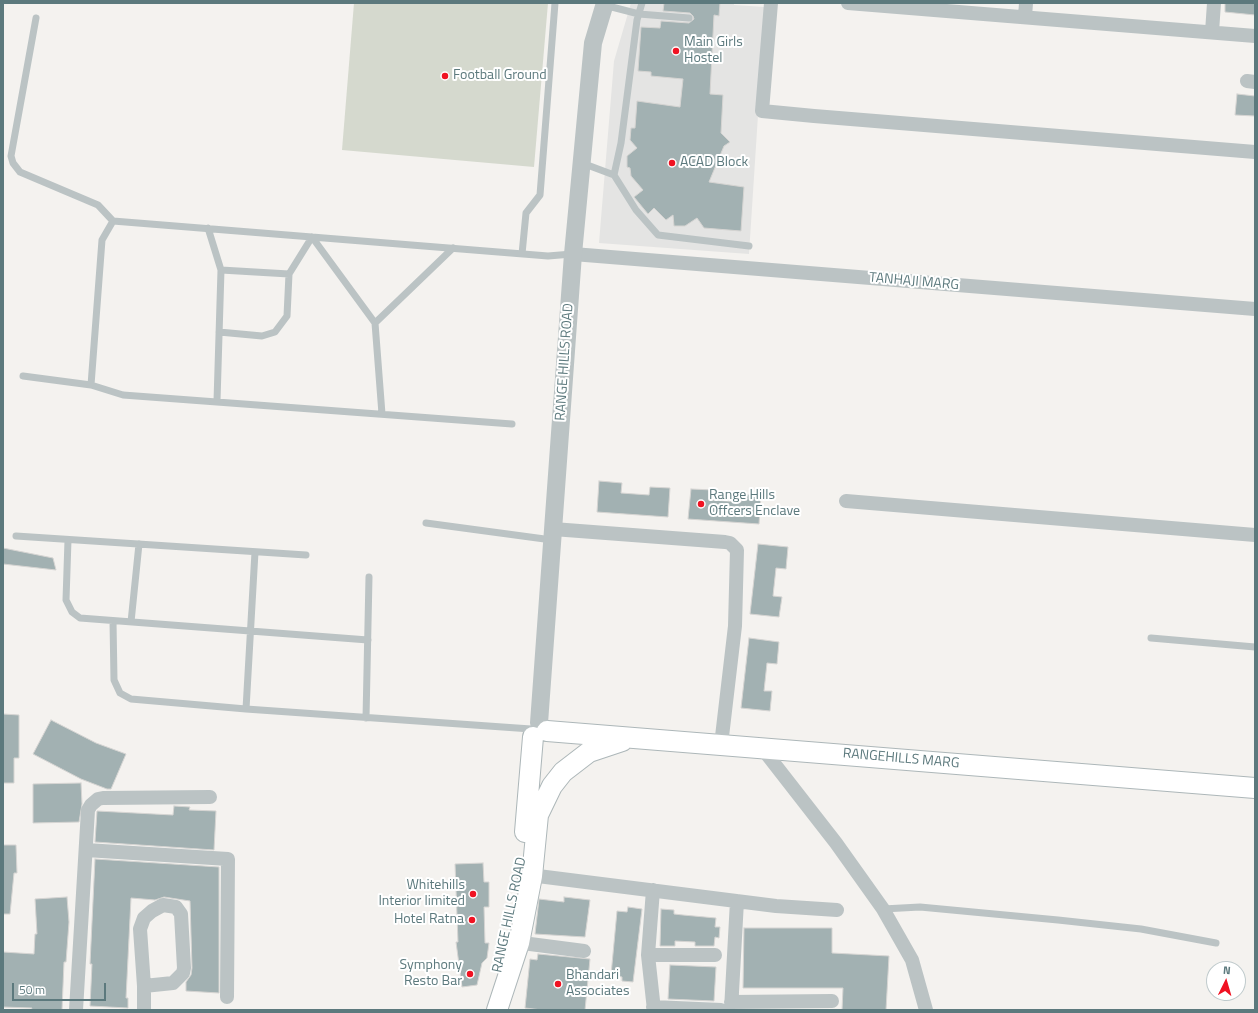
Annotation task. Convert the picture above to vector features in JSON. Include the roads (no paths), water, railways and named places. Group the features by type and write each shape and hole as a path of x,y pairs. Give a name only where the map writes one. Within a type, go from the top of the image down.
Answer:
{"main road":[{"name":"RANGEHILLS MARG","path":"539,732 762,748 1255,788"},
{"name":"RANGE HILLS ROAD","path":"484,1010 501,964 513,942 527,875 538,814 539,732"},
{"name":"RANGE HILLS ROAD","path":"527,875 524,841 539,732"},
{"path":"538,814 552,786 563,772 578,759 599,748 634,738"},
{"path":"497,1010 513,942"}],"street":[{"path":"771,3 762,110 822,117 1255,152"},
{"path":"848,3 1255,36"},
{"path":"1024,17 1026,3"},
{"path":"1212,32 1214,3"},
{"name":"RANGE HILLS ROAD","path":"539,732 573,254 593,43 604,4"},
{"name":"TANHAJI MARG","path":"573,254 1255,309"},
{"path":"846,501 1255,535"},
{"path":"553,535 725,542 730,543 738,550 735,626 721,745"},
{"path":"762,748 836,843 883,909 912,960 926,1010"},
{"path":"76,1010 88,810 98,799 210,797"},
{"path":"86,850 228,859 227,997"},
{"path":"527,875 737,901 838,910"},
{"path":"653,890 648,955 654,1008 728,1007 832,1001"},
{"path":"728,1007 737,901"},
{"path":"144,986 173,983 183,973 181,914 176,907 163,905 152,910 144,918 140,929 144,1010"},
{"path":"513,942 584,951"},
{"path":"648,955 715,954"}],"lane":[{"path":"522,254 526,213 540,195 555,3"},
{"path":"614,175 621,143 639,14 642,3"},
{"path":"604,4 639,14 689,18"},
{"path":"36,18 11,156 13,163 20,172 98,205 114,221 548,256 573,254"},
{"path":"582,163 614,175 636,210 658,235 749,246"},
{"path":"91,385 102,240 114,221"},
{"path":"208,228 221,270 217,402"},
{"path":"220,332 262,336 275,332 287,316 289,274 312,237"},
{"path":"312,237 376,323 382,414"},
{"path":"376,323 454,248"},
{"path":"221,270 289,274"},
{"path":"23,376 91,385 123,394 512,424"},
{"path":"426,523 553,535"},
{"path":"16,536 306,555"},
{"path":"68,540 66,600 68,607 80,618 368,640"},
{"path":"131,622 139,544"},
{"path":"246,709 255,552"},
{"path":"366,718 369,577"},
{"path":"113,621 114,680 120,693 131,699 539,732"},
{"path":"1151,638 1255,647"},
{"path":"883,909 920,907 1058,920 1141,929 1216,943"}],"place":[{"name":"Main Girls Hostel","path":"676,51"},
{"name":"Football Ground","path":"445,76"},
{"name":"ACAD Block","path":"672,163"},
{"name":"Range Hills Offcers Enclave","path":"701,504"},
{"name":"Whitehills Interior limited","path":"473,894"},
{"name":"Hotel Ratna","path":"472,920"},
{"name":"Symphony Resto Bar","path":"470,974"},
{"name":"Bhandari Associates","path":"558,984"}]}
